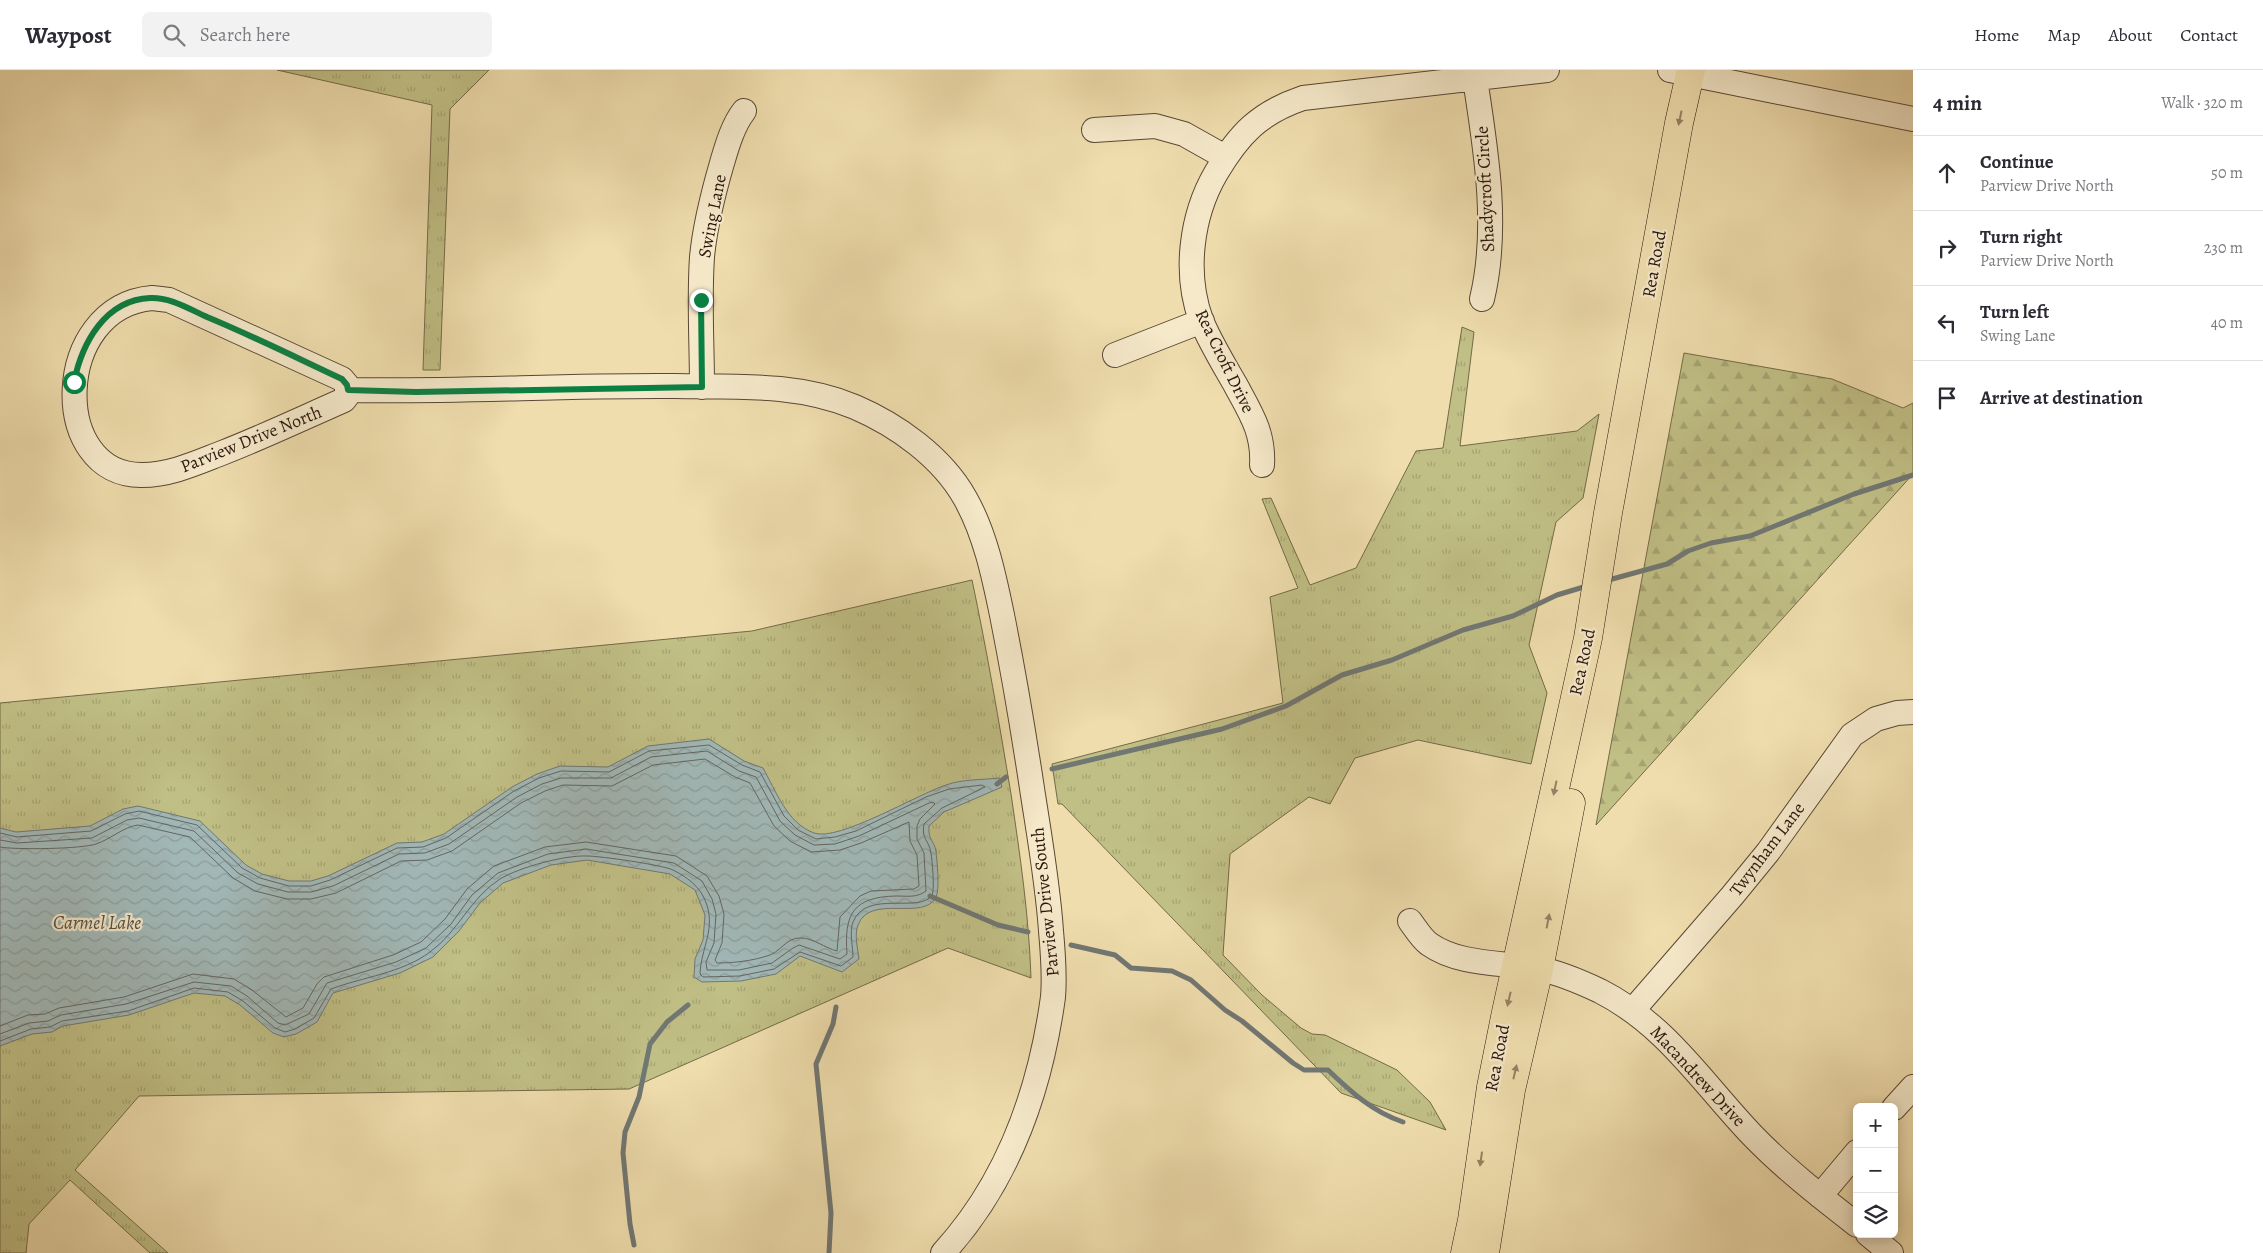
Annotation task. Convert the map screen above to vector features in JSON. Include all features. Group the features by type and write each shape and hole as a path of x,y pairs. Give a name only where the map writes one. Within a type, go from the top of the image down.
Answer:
{"main road":[{"name":"Rea Road","path":"1485,1253 1528,968 1594,638 1679,124 1694,72"},
{"name":"Rea Road","path":"1465,1253 1472,1220 1492,1087 1528,968"}],"street":[{"name":"Rea Croft Drive","path":"1262,465 1263,450 1259,427 1202,321 1192,272 1192,244 1201,206 1225,157 1252,124 1281,106 1303,98 1547,70"},
{"path":"1694,72 1913,119"},
{"name":"Shadycroft Circle","path":"1475,79 1485,142 1489,197 1487,277 1482,299"},
{"name":"Swing Lane","path":"702,387 701,300 705,236 711,201 724,159 737,120 744,111"},
{"path":"1094,130 1155,126 1184,134 1225,157"},
{"name":"Parview Drive North","path":"152,298 169,300 235,329 342,379 348,387 344,400 239,446 187,467 166,473 142,476 124,474 102,461 84,439 74,403 75,374 78,360 87,341 99,324 115,310 127,304 152,298"},
{"path":"1115,355 1202,321"},
{"path":"348,387 416,392 702,387"},
{"name":"Parview Drive South","path":"702,387 794,390 854,406 884,422 925,451 958,486 978,526 988,558 1015,677 1041,844 1049,906 1053,992 1037,1078 1021,1129 996,1183 973,1218 943,1253"},
{"name":"Twynham Lane","path":"1633,1010 1768,852 1852,735 1876,719 1897,713 1913,712"},
{"name":"Macandrew Drive","path":"1410,920 1431,945 1465,958 1528,968 1579,982 1633,1010 1665,1035 1754,1136 1820,1196 1853,1223"},
{"path":"1898,1104 1913,1087"},
{"path":"1820,1196 1853,1157"},
{"path":"1873,1238 1892,1253"}],"green space":[{"path":"277,70 489,70 450,109 440,370 423,370 432,105"},
{"path":"1462,327 1474,332 1460,446 1577,431 1599,414 1583,498 1556,522 1529,645 1547,693 1531,764 1418,740 1355,758 1330,804 1309,797 1230,854 1223,955 1262,995 1301,1028 1312,1034 1325,1035 1397,1070 1430,1102 1446,1130 1341,1093 1062,804 1058,804 1052,764 1283,703 1270,597 1298,588 1262,499 1271,498 1310,585 1356,568 1416,451 1443,448"},
{"path":"1684,353 1832,379 1903,408 1913,403 1913,474 1596,825"},
{"path":"972,580 1011,794 1026,909 1031,978 948,948 629,1089 139,1096 75,1170 168,1253 150,1253 70,1180 29,1224 26,1253 0,1253 0,703 752,631"}],"water":[{"name":"Carmel Lake","path":"709,739 744,761 763,768 789,814 796,822 814,833 825,834 841,831 952,783 999,778 1002,787 944,812 929,826 929,835 935,847 936,856 938,882 936,897 930,904 920,907 885,909 874,911 864,916 858,925 856,933 859,959 842,972 800,956 776,974 741,981 702,982 694,977 695,959 703,940 705,915 695,890 670,874 587,860 551,865 503,883 480,903 459,931 433,957 400,973 333,993 317,1022 296,1034 284,1037 273,1033 240,1005 225,996 194,993 129,1015 63,1026 52,1032 32,1034 0,1046 0,828 16,832 90,826 123,809 138,806 200,821 246,865 262,874 289,881 311,881 328,876 397,843 422,842 444,834 512,787 537,774 560,766 608,767 648,746"}],"waterway":[{"path":"1605,581 1667,564 1688,551 1711,543 1750,536 1854,494 1913,475"},
{"path":"1052,769 1222,729 1286,706 1342,675 1392,660 1463,630 1513,616 1557,595 1587,586"},
{"path":"997,784 1006,777"},
{"path":"930,896 998,925 1028,932"},
{"path":"1071,945 1115,955 1131,968 1172,971 1191,980 1225,1010 1242,1021 1293,1063 1304,1070 1328,1070 1372,1107 1403,1122"},
{"path":"634,1245 623,1153 625,1132 639,1097 650,1044 667,1022 688,1005"},
{"path":"829,1253 831,1213 816,1064 833,1024 836,1007"}],"route":[{"path":"74,382 78,360 87,341 99,324 115,310 127,304 152,298 169,300 342,379 347,385 348,390 416,392 639,386 702,387 701,300"}]}
